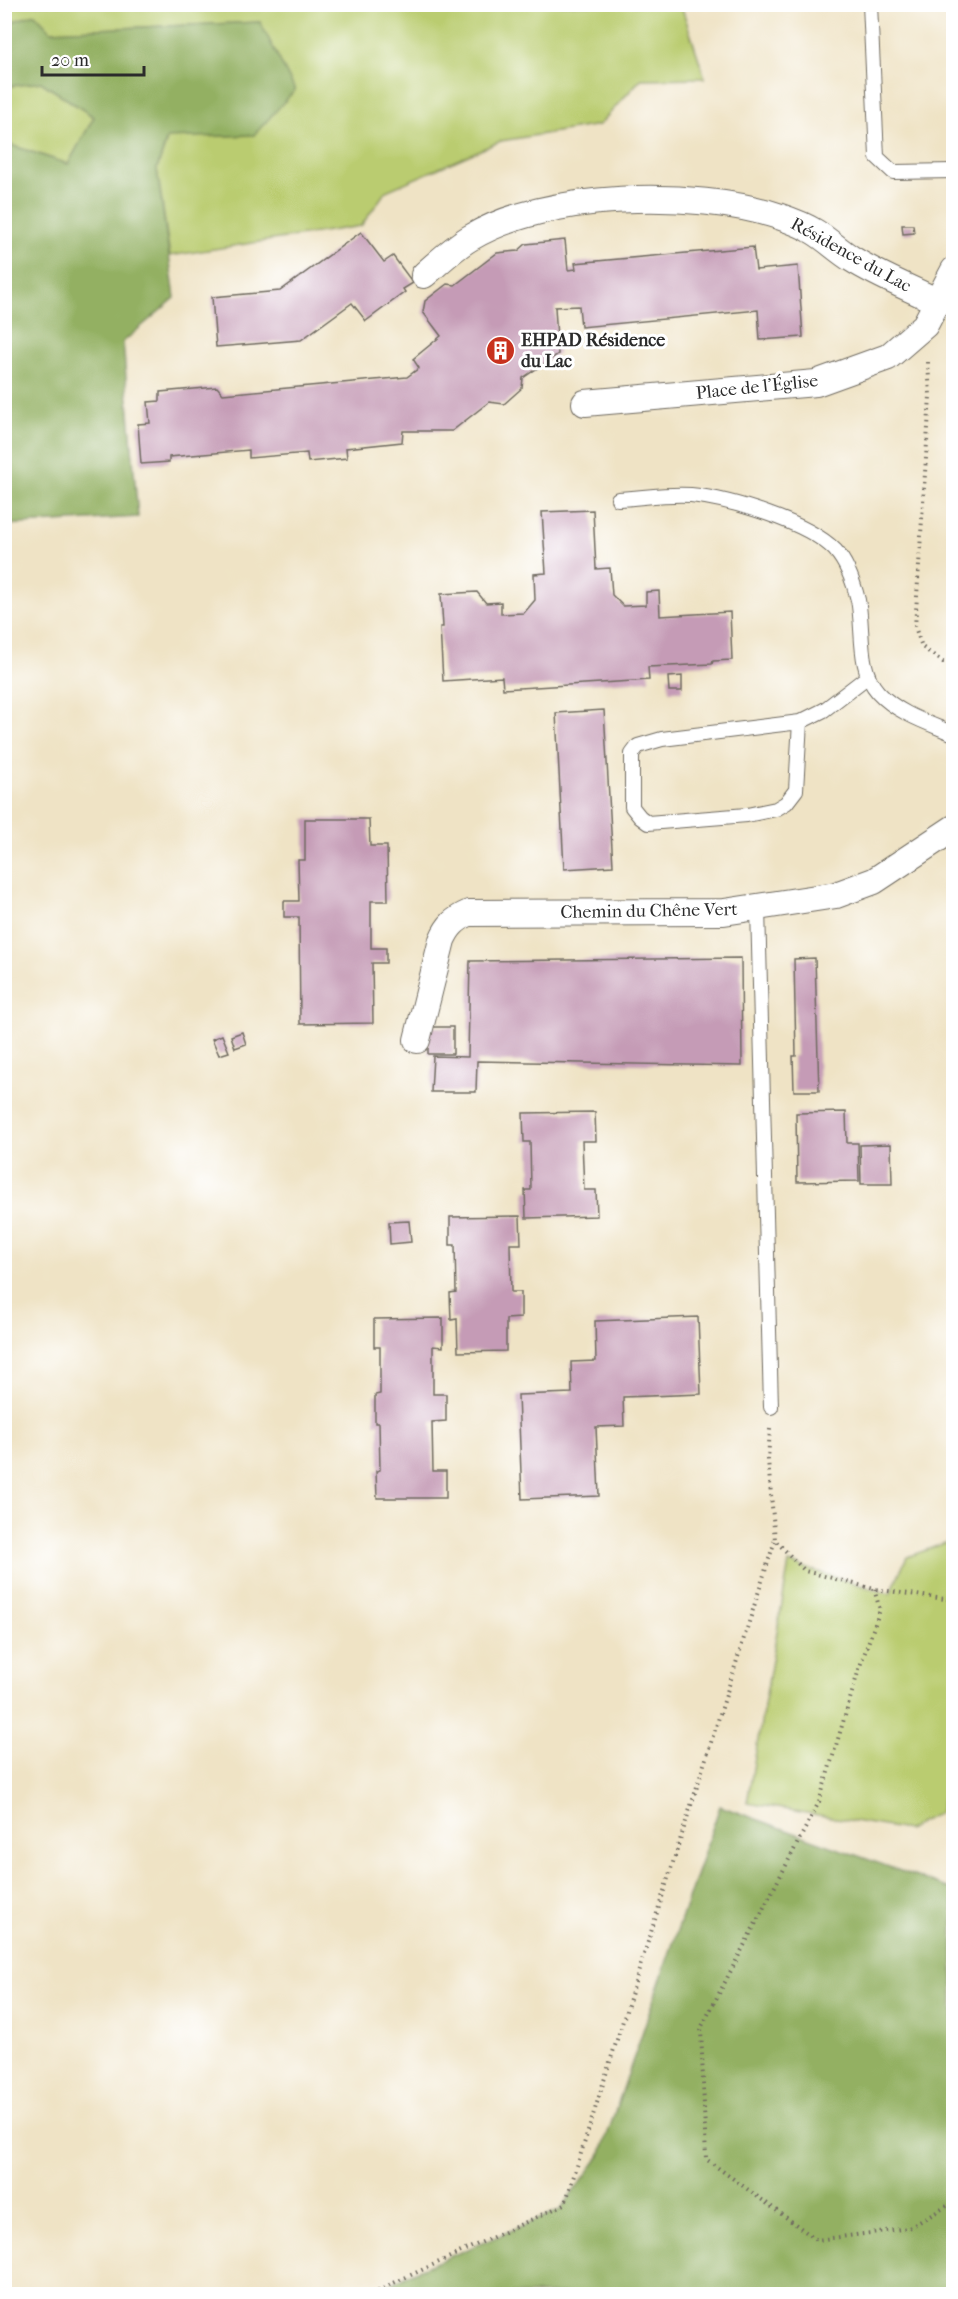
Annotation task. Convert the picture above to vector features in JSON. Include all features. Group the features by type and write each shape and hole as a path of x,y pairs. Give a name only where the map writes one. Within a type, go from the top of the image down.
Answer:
{"street":[{"name":"Résidence du Lac","path":"424,275 447,254 471,237 526,216 563,206 618,198 665,199 751,208 779,216 814,231 852,259 938,302"},
{"name":"Place de l'Église","path":"585,404 816,383 888,357 925,325 954,270"},
{"name":"Chemin du Chêne Vert","path":"417,1040 442,940 448,927 458,918 469,913 724,912 836,895 874,881 954,828"}],"lane":[{"path":"870,4 878,157 893,172 954,171"},
{"path":"618,499 690,495 751,508 813,533 836,551 849,575 858,600 867,677 878,693 899,710 954,734"},
{"path":"800,722 796,790 786,803 776,809 747,815 648,823 640,818 632,807 632,754 639,746 662,739 800,722 824,711 867,677"},
{"path":"758,908 771,1407"}],"path":[{"path":"925,325 930,396 915,627 922,647 943,662 954,663"},
{"path":"373,2295 387,2286 565,2204 775,1540 768,1460 771,1407"},
{"path":"775,1540 805,1571 874,1589 952,1600"},
{"path":"874,1589 880,1610 860,1666 819,1802 701,2028 706,2160 817,2240 909,2228 954,2202"}],"green space":[{"path":"5,4 681,5 705,78 641,79 599,125 501,141 386,191 361,226 170,256 157,169 168,137 254,135 260,22 51,31 35,14 5,24"},
{"path":"35,14 51,31 260,22 295,90 254,135 167,138 157,169 175,298 123,342 138,517 5,525 5,143 68,164 94,117 41,82 5,87 5,24"},
{"path":"41,82 94,117 68,164 5,143 5,87"},
{"path":"953,1540 954,1749 940,1812 907,1830 747,1803 789,1563 890,1594 907,1557"},
{"path":"720,1806 953,1890 953,2294 374,2294 411,2273 560,2210 600,2156"}],"building":[{"path":"902,225 913,225 914,233 903,234"},
{"path":"361,232 384,262 393,256 413,283 403,289 405,292 366,321 352,303 301,340 216,347 212,297 280,291"},
{"name":"EHPAD Résidence du Lac","path":"565,240 568,270 576,269 575,263 753,247 756,270 798,266 803,337 760,340 758,310 581,327 579,306 555,307 558,354 523,378 522,388 504,404 489,402 452,431 403,431 402,442 346,448 347,458 308,462 307,453 249,458 249,450 169,457 169,462 141,464 138,424 150,423 148,402 160,401 160,392 217,387 223,394 407,377 419,368 413,359 441,336 423,312 425,301 447,284 455,285 497,253 518,251 526,244"},
{"path":"593,510 596,569 610,568 612,595 623,606 646,605 646,592 659,591 660,616 730,612 732,660 713,661 712,664 648,667 649,680 503,689 502,677 443,681 441,594 477,592 486,603 501,602 501,614 524,613 535,600 534,574 546,573 542,512"},
{"path":"682,676 682,691 669,691 668,677"},
{"path":"604,710 613,866 564,869 556,713"},
{"path":"305,819 369,819 370,846 387,846 388,901 371,901 371,948 386,948 386,963 372,963 373,1023 300,1024 299,917 284,917 284,901 299,901 298,860 305,860"},
{"path":"741,958 742,1066 477,1061 476,1092 431,1092 433,1056 468,1057 470,961"},
{"path":"815,958 819,1091 794,1091 793,1056 796,1056 794,959"},
{"path":"428,1027 453,1027 453,1054 428,1054"},
{"path":"242,1032 246,1044 235,1048 231,1036"},
{"path":"222,1035 229,1052 219,1055 212,1039"},
{"path":"595,1112 596,1141 582,1141 584,1190 596,1190 597,1216 526,1218 525,1190 531,1190 530,1142 524,1142 523,1113"},
{"path":"846,1112 847,1143 858,1143 859,1181 797,1182 796,1113"},
{"path":"891,1144 892,1184 861,1184 860,1145"},
{"path":"520,1216 521,1244 510,1244 511,1292 521,1292 521,1318 506,1319 506,1351 458,1352 457,1319 451,1320 450,1293 456,1292 455,1245 450,1245 450,1217"},
{"path":"409,1221 411,1242 390,1244 389,1222"},
{"path":"698,1317 701,1394 623,1397 624,1426 596,1427 599,1496 522,1499 518,1395 572,1393 571,1362 596,1361 595,1321"},
{"path":"443,1318 443,1347 433,1346 433,1394 446,1394 446,1421 432,1422 433,1471 446,1471 446,1498 377,1498 376,1471 380,1470 379,1423 375,1423 375,1395 380,1394 380,1347 374,1347 374,1319"}],"place":[{"name":"EHPAD Résidence du Lac","path":"500,350"}]}
